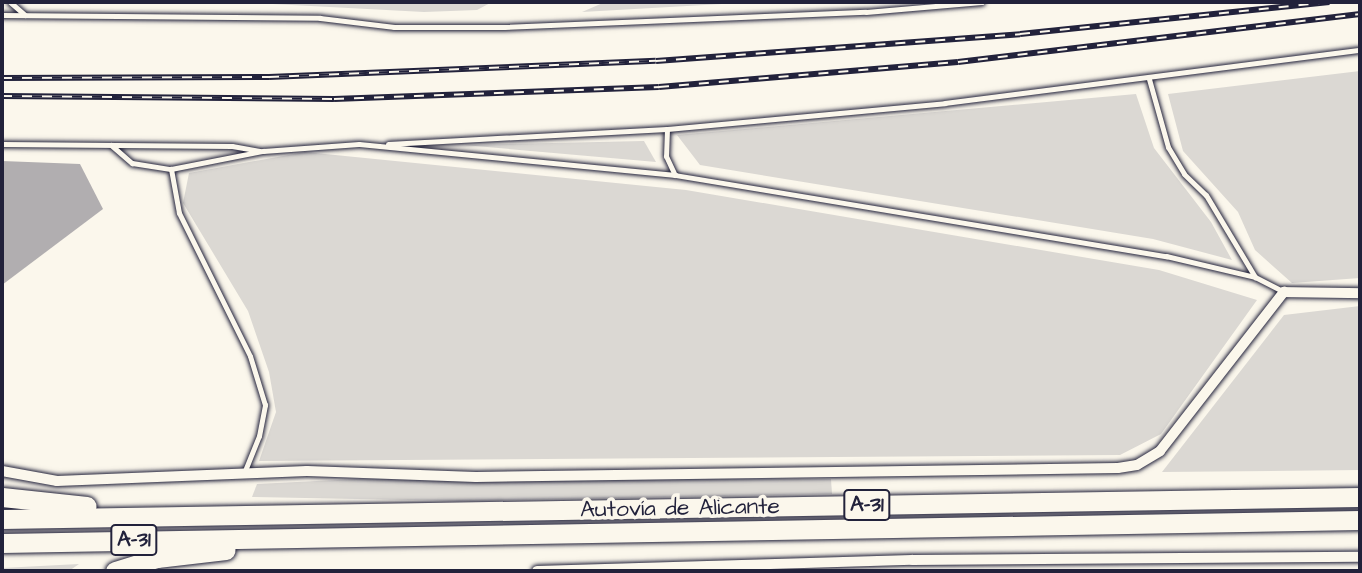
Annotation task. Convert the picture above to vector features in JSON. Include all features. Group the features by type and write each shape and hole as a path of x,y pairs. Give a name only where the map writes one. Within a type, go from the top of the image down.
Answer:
{"highway":[{"path":"2,497 91,506 125,517"},
{"name":"Autovía de Alicante","path":"2,519 1360,497"},
{"name":"Autovía de Alicante","path":"2,543 1360,520"},
{"path":"115,571 157,558 237,548 267,538"}],"street":[{"path":"2,471 57,481 242,476 307,471 476,477 1137,465 1160,451 1185,424 1284,292 1360,292"},
{"path":"537,571 912,560 1360,557"}],"lane":[{"path":"10,2 25,15"},
{"path":"2,15 320,18 394,27 504,27 866,12 982,2"},
{"path":"111,145 132,163 171,169 263,151 667,129 1149,79 1360,50"},
{"path":"1149,79 1168,147 1184,174 1206,195 1255,277"},
{"path":"667,129 666,156 675,175"},
{"path":"2,144 232,146 263,151"},
{"path":"365,145 675,175 1166,256 1255,277 1284,292"},
{"path":"171,169 179,212 250,356 265,405 260,436 242,476"}],"shaded area":[{"path":"237,2 492,2 477,10 424,12"},
{"path":"605,2 757,2 582,12"},
{"path":"1360,71 1360,278 1292,283 1255,250 1238,212 1183,151 1168,94"},
{"path":"1136,94 1154,148 1211,222 1232,260 1153,239 700,165 677,135"},
{"path":"644,141 656,162 464,145"},
{"path":"305,152 686,190 1159,270 1257,300 1161,434 1120,455 259,461 276,412 269,372 248,311 183,203 189,173"},
{"path":"2,161 80,164 103,209 2,285"},
{"path":"1360,306 1360,470 1162,472 1284,315"},
{"path":"357,479 831,479 832,494 460,501 252,497 257,484"},
{"path":"79,564 69,571 2,571 2,568"}],"railway":[{"path":"2,78 269,77 656,61 1020,34 1329,2"},
{"path":"2,96 334,99 659,87 958,62 1360,14"}]}
